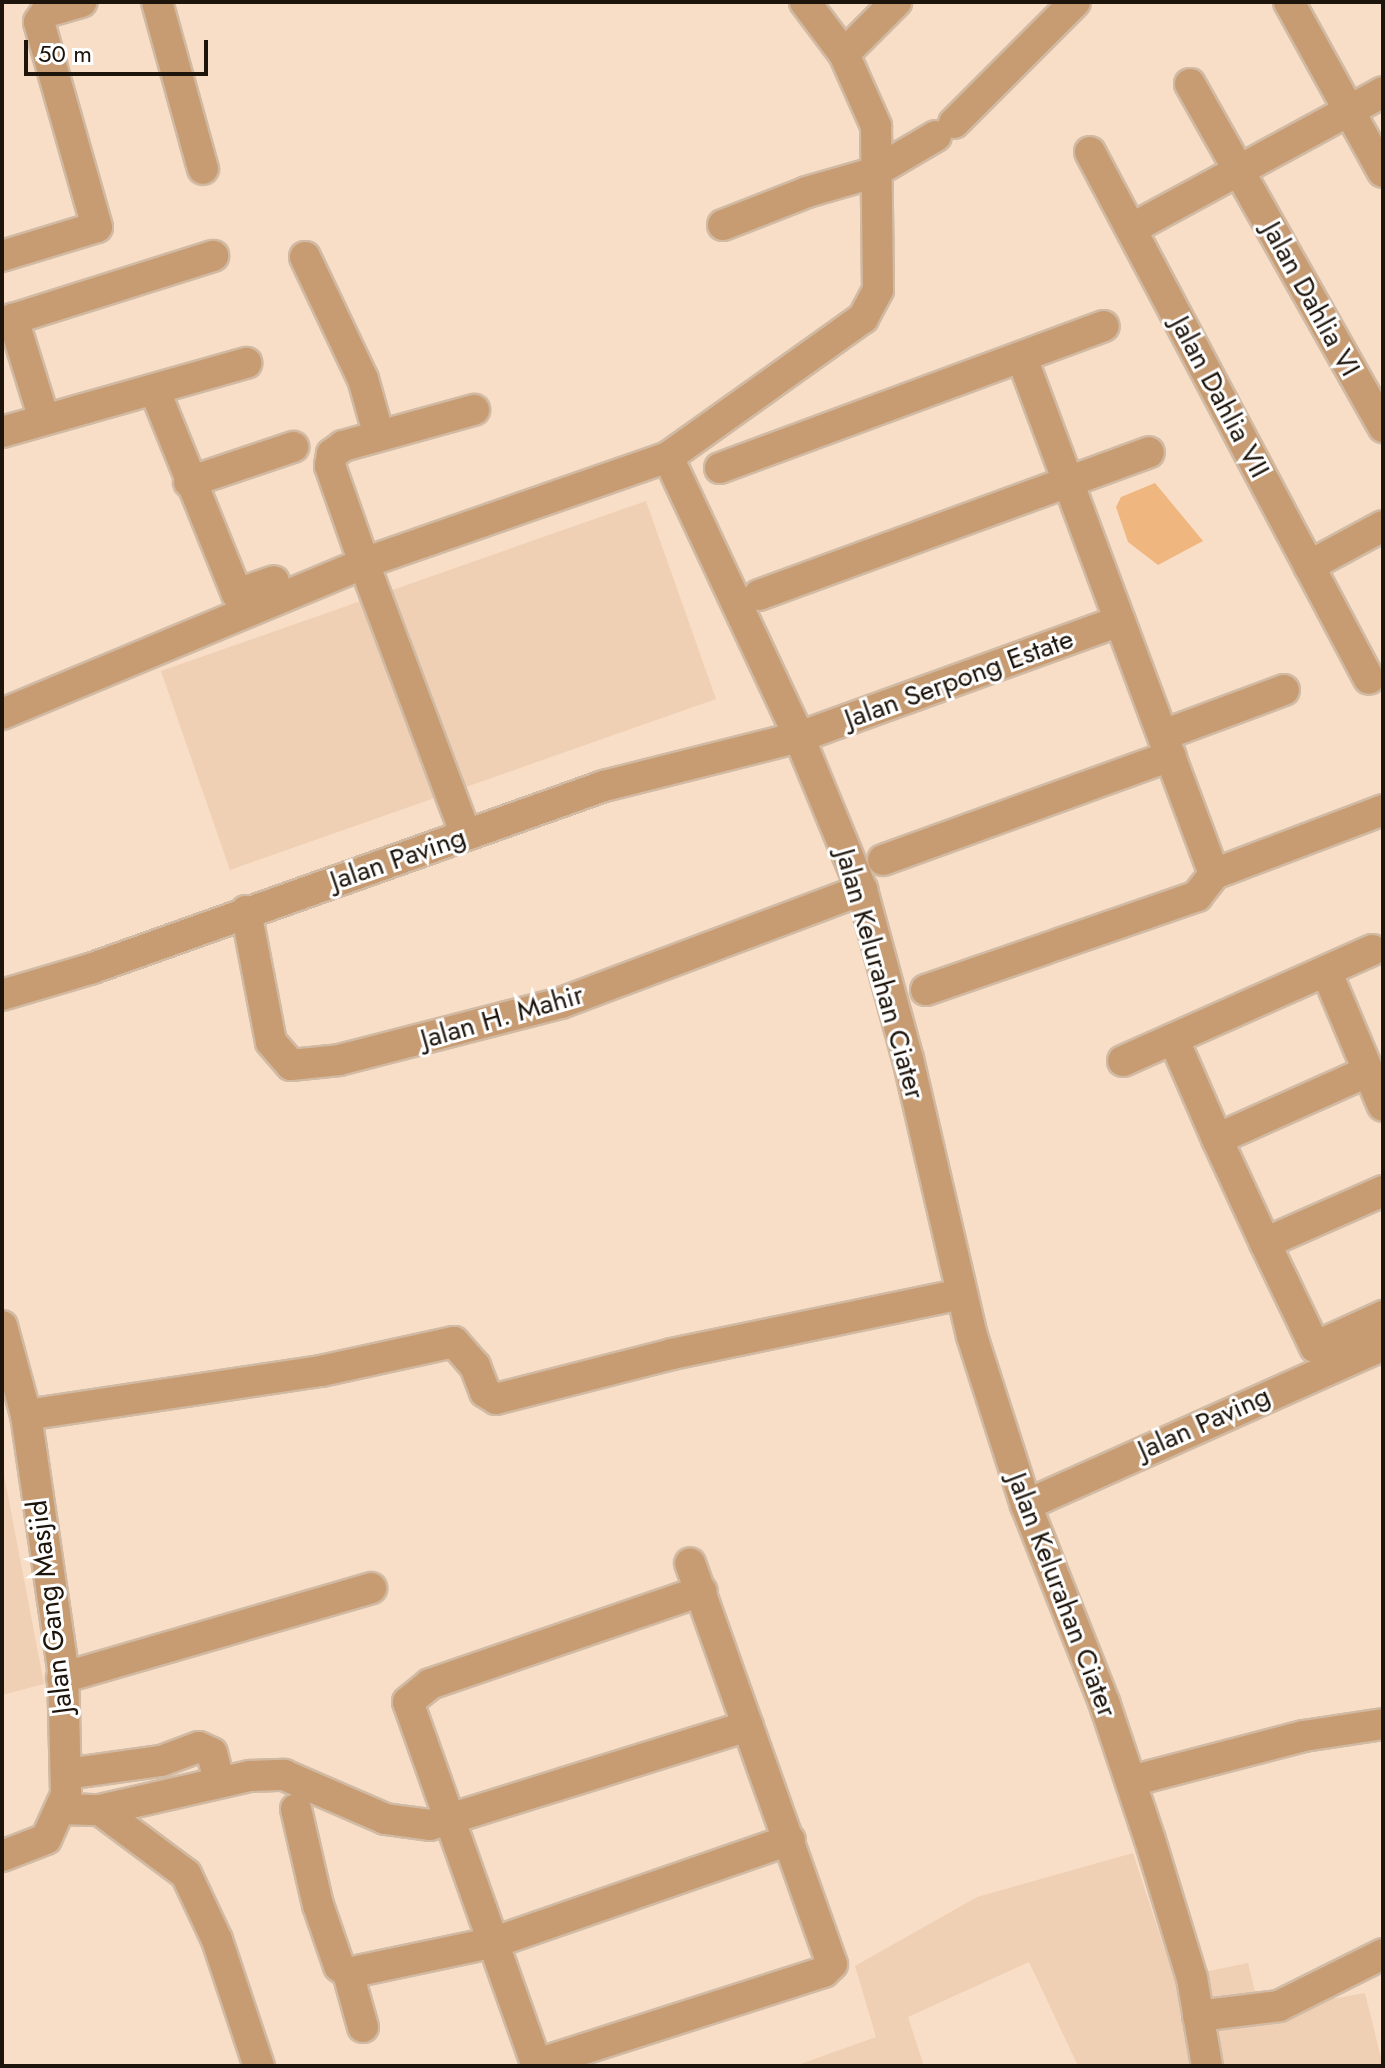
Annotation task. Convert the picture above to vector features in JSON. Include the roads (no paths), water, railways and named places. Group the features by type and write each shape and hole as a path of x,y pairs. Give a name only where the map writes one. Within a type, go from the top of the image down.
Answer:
{"street":[{"path":"2,256 97,227 39,22 45,7 82,2"},
{"path":"157,2 203,169"},
{"path":"155,391 189,482 237,594 350,561 668,457 872,308 878,290 873,173 876,126 844,54 805,2"},
{"path":"844,54 896,2"},
{"path":"723,225 807,192 873,173 945,129 1075,2"},
{"path":"1289,2 1383,172"},
{"name":"Jalan Dahlia VI","path":"1190,84 1383,427"},
{"path":"1131,229 1383,92"},
{"name":"Jalan Dahlia VII","path":"1090,152 1369,679"},
{"path":"44,419 13,319 213,256"},
{"path":"305,257 363,379 379,436"},
{"path":"720,468 1104,326"},
{"path":"1022,358 1214,874"},
{"path":"2,432 246,363"},
{"path":"466,835 350,561 329,460 343,446 474,410"},
{"path":"189,482 293,447"},
{"path":"759,595 1149,452"},
{"name":"Jalan Kelurahan Ciater","path":"668,457 799,737 862,890 908,1059 961,1294 1026,1505 1131,1781 1192,1978 1207,2066"},
{"path":"1309,566 1383,526"},
{"path":"2,714 350,561"},
{"name":"Jalan Serpong Estate","path":"799,737 1120,621"},
{"path":"883,860 1167,746 1284,690"},
{"name":"Jalan Paving","path":"2,995 604,786 799,737"},
{"path":"926,990 1197,896 1214,874 1383,810"},
{"name":"Jalan H. Mahir","path":"246,911 271,1042 291,1065 354,1056 547,1007 862,890"},
{"path":"1123,1061 1327,973 1372,950"},
{"path":"1327,973 1383,1106"},
{"path":"1174,1040 1315,1347 1383,1316"},
{"path":"1217,1139 1367,1072"},
{"path":"1265,1243 1383,1191"},
{"path":"26,1415 321,1371 454,1342 475,1366 485,1392 496,1399 672,1354 961,1294"},
{"name":"Jalan Gang Masjid","path":"2,1326 26,1415 62,1678 66,1774 62,1809 46,1839 2,1856"},
{"name":"Jalan Paving","path":"1026,1505 1383,1345"},
{"path":"696,1577 748,1726 832,1959 829,1969 537,2065 495,1942 409,1712 413,1693 696,1577"},
{"path":"62,1678 371,1588"},
{"path":"1131,1781 1304,1736 1383,1724"},
{"path":"62,1809 100,1810 250,1776 284,1775 385,1819 430,1825 748,1726"},
{"path":"66,1774 161,1761 199,1747 212,1753 216,1769"},
{"path":"296,1809 318,1905 339,1966 348,1973 363,2027"},
{"path":"100,1810 186,1874 217,1940 259,2066"},
{"path":"348,1973 495,1942 790,1840"},
{"path":"1198,2016 1279,2006 1383,1954"}]}
